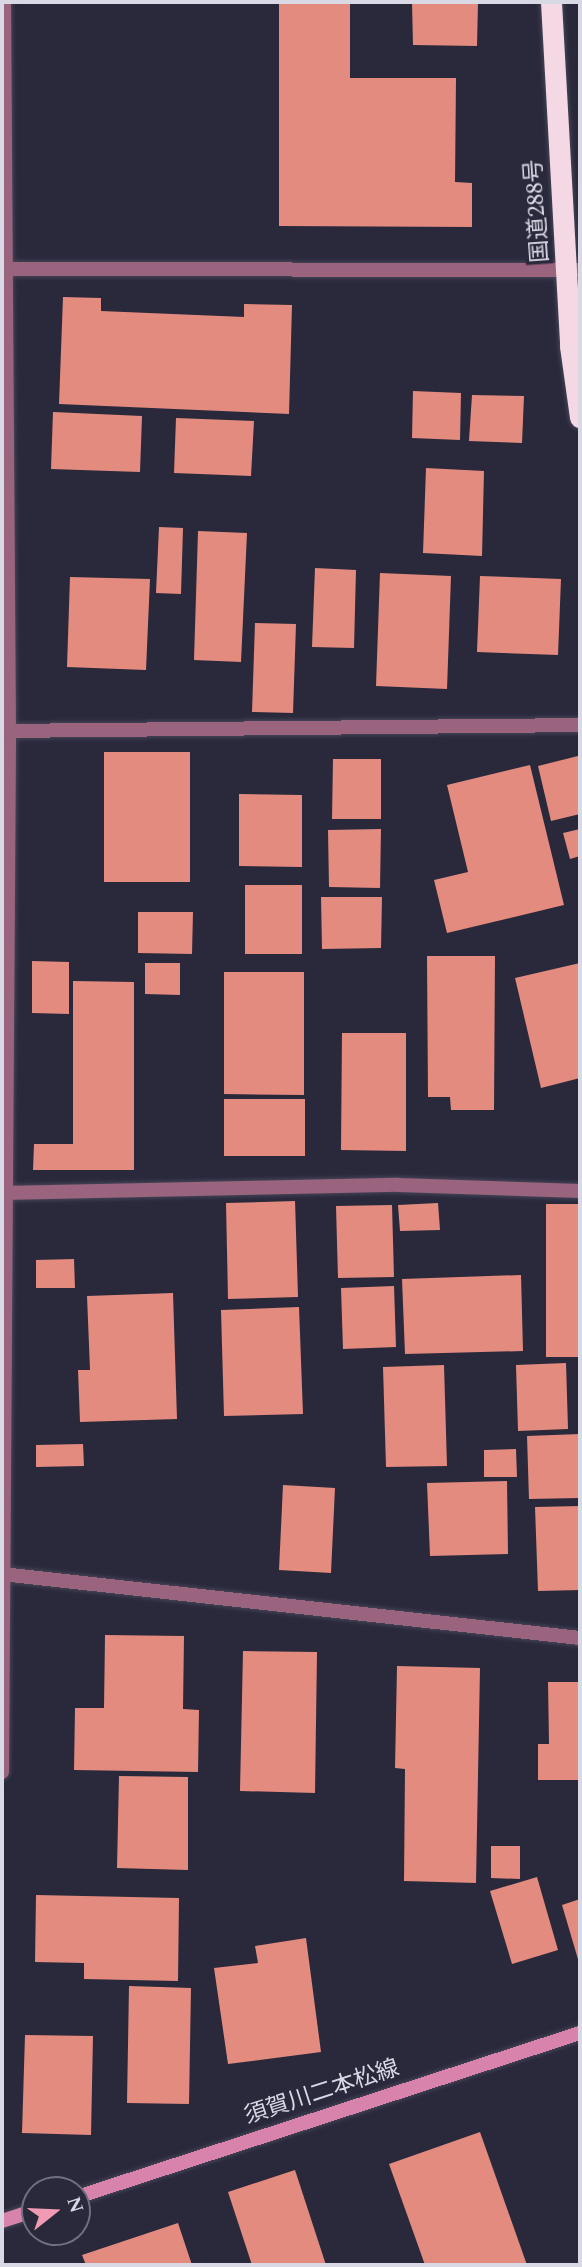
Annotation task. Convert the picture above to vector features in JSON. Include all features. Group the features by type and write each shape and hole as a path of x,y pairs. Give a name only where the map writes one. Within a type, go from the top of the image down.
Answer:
{"highway":[{"name":"国道288号","path":"551,2 575,270 570,346 580,417"}],"main road":[{"name":"須賀川二本松線","path":"91,2192 580,2032"},
{"path":"2,2221 21,2215"}],"street":[{"path":"2,1772 6,731 4,2"},
{"path":"6,269 575,270"},
{"path":"6,731 580,725"},
{"path":"3,1194 398,1185 580,1191"},
{"path":"4,1574 580,1639"}],"building":[{"path":"279,2 350,2 350,78 456,78 455,182 472,183 472,227 279,226"},
{"path":"412,2 478,2 477,46 413,45"},
{"path":"63,297 101,298 101,311 244,317 244,304 292,305 289,414 59,404"},
{"path":"413,391 461,393 460,440 412,438"},
{"path":"472,395 524,396 522,443 469,441"},
{"path":"53,412 142,416 140,472 51,469"},
{"path":"176,418 254,421 251,476 174,473"},
{"path":"426,468 484,471 482,556 423,553"},
{"path":"159,527 183,528 181,594 156,593"},
{"path":"198,531 247,533 241,662 194,660"},
{"path":"315,568 356,570 354,648 312,647"},
{"path":"380,573 451,576 447,689 376,686"},
{"path":"480,576 561,579 558,655 477,652"},
{"path":"70,577 150,579 146,670 67,667"},
{"path":"255,623 296,624 293,713 252,712"},
{"path":"104,752 190,752 190,882 104,882"},
{"path":"578,756 580,814 551,821 538,766"},
{"path":"333,759 381,759 381,819 332,819"},
{"path":"530,765 564,905 447,933 434,880 468,872 447,785"},
{"path":"239,794 302,795 302,867 239,866"},
{"path":"381,829 380,888 329,887 328,830"},
{"path":"580,829 580,856 570,859 563,833"},
{"path":"245,885 302,885 302,954 245,954"},
{"path":"321,897 382,897 381,948 322,949"},
{"path":"138,912 193,912 192,954 138,953"},
{"path":"427,956 495,956 494,1110 451,1110 450,1097 428,1097"},
{"path":"32,961 69,962 69,1014 32,1013"},
{"path":"145,963 180,963 180,995 145,994"},
{"path":"580,963 580,1078 541,1088 515,978"},
{"path":"224,972 304,972 304,1095 224,1094"},
{"path":"73,981 134,982 134,1170 33,1170 34,1144 73,1144"},
{"path":"342,1033 406,1033 406,1151 341,1150"},
{"path":"224,1099 305,1099 305,1156 224,1156"},
{"path":"295,1201 298,1297 228,1299 226,1203"},
{"path":"438,1203 440,1230 400,1231 398,1205"},
{"path":"546,1204 580,1204 580,1357 546,1357"},
{"path":"392,1205 394,1277 338,1278 336,1206"},
{"path":"74,1259 75,1288 36,1288 36,1260"},
{"path":"521,1275 523,1351 405,1354 402,1279"},
{"path":"394,1286 396,1347 343,1349 341,1288"},
{"path":"173,1293 177,1419 80,1422 78,1370 90,1370 87,1296"},
{"path":"299,1307 303,1414 224,1416 221,1310"},
{"path":"566,1363 568,1429 518,1431 516,1365"},
{"path":"444,1365 447,1466 386,1467 383,1367"},
{"path":"580,1434 580,1498 529,1499 527,1436"},
{"path":"83,1444 84,1466 36,1467 36,1445"},
{"path":"516,1449 517,1477 484,1477 484,1450"},
{"path":"507,1481 508,1554 430,1556 427,1483"},
{"path":"283,1485 335,1488 331,1573 279,1570"},
{"path":"580,1506 580,1590 538,1591 535,1507"},
{"path":"105,1635 184,1636 183,1709 199,1710 198,1772 74,1770 75,1708 104,1708"},
{"path":"243,1651 317,1652 315,1793 240,1791"},
{"path":"397,1666 480,1668 476,1883 404,1881 405,1769 395,1768"},
{"path":"548,1682 580,1682 580,1780 538,1780 538,1744 549,1744"},
{"path":"119,1776 188,1777 188,1870 117,1868"},
{"path":"491,1846 520,1846 520,1879 491,1878"},
{"path":"537,1877 558,1950 512,1964 490,1891"},
{"path":"36,1895 179,1898 178,1981 84,1979 84,1963 35,1962"},
{"path":"580,1899 580,1966 562,1905"},
{"path":"306,1938 321,2052 228,2064 214,1968 258,1963 255,1946"},
{"path":"129,1986 191,1988 189,2104 127,2103"},
{"path":"25,2035 93,2036 91,2135 22,2133"},
{"path":"480,2132 527,2265 425,2265 389,2164"},
{"path":"295,2170 326,2265 252,2265 228,2192"},
{"path":"178,2223 192,2265 86,2265 82,2255"}]}
